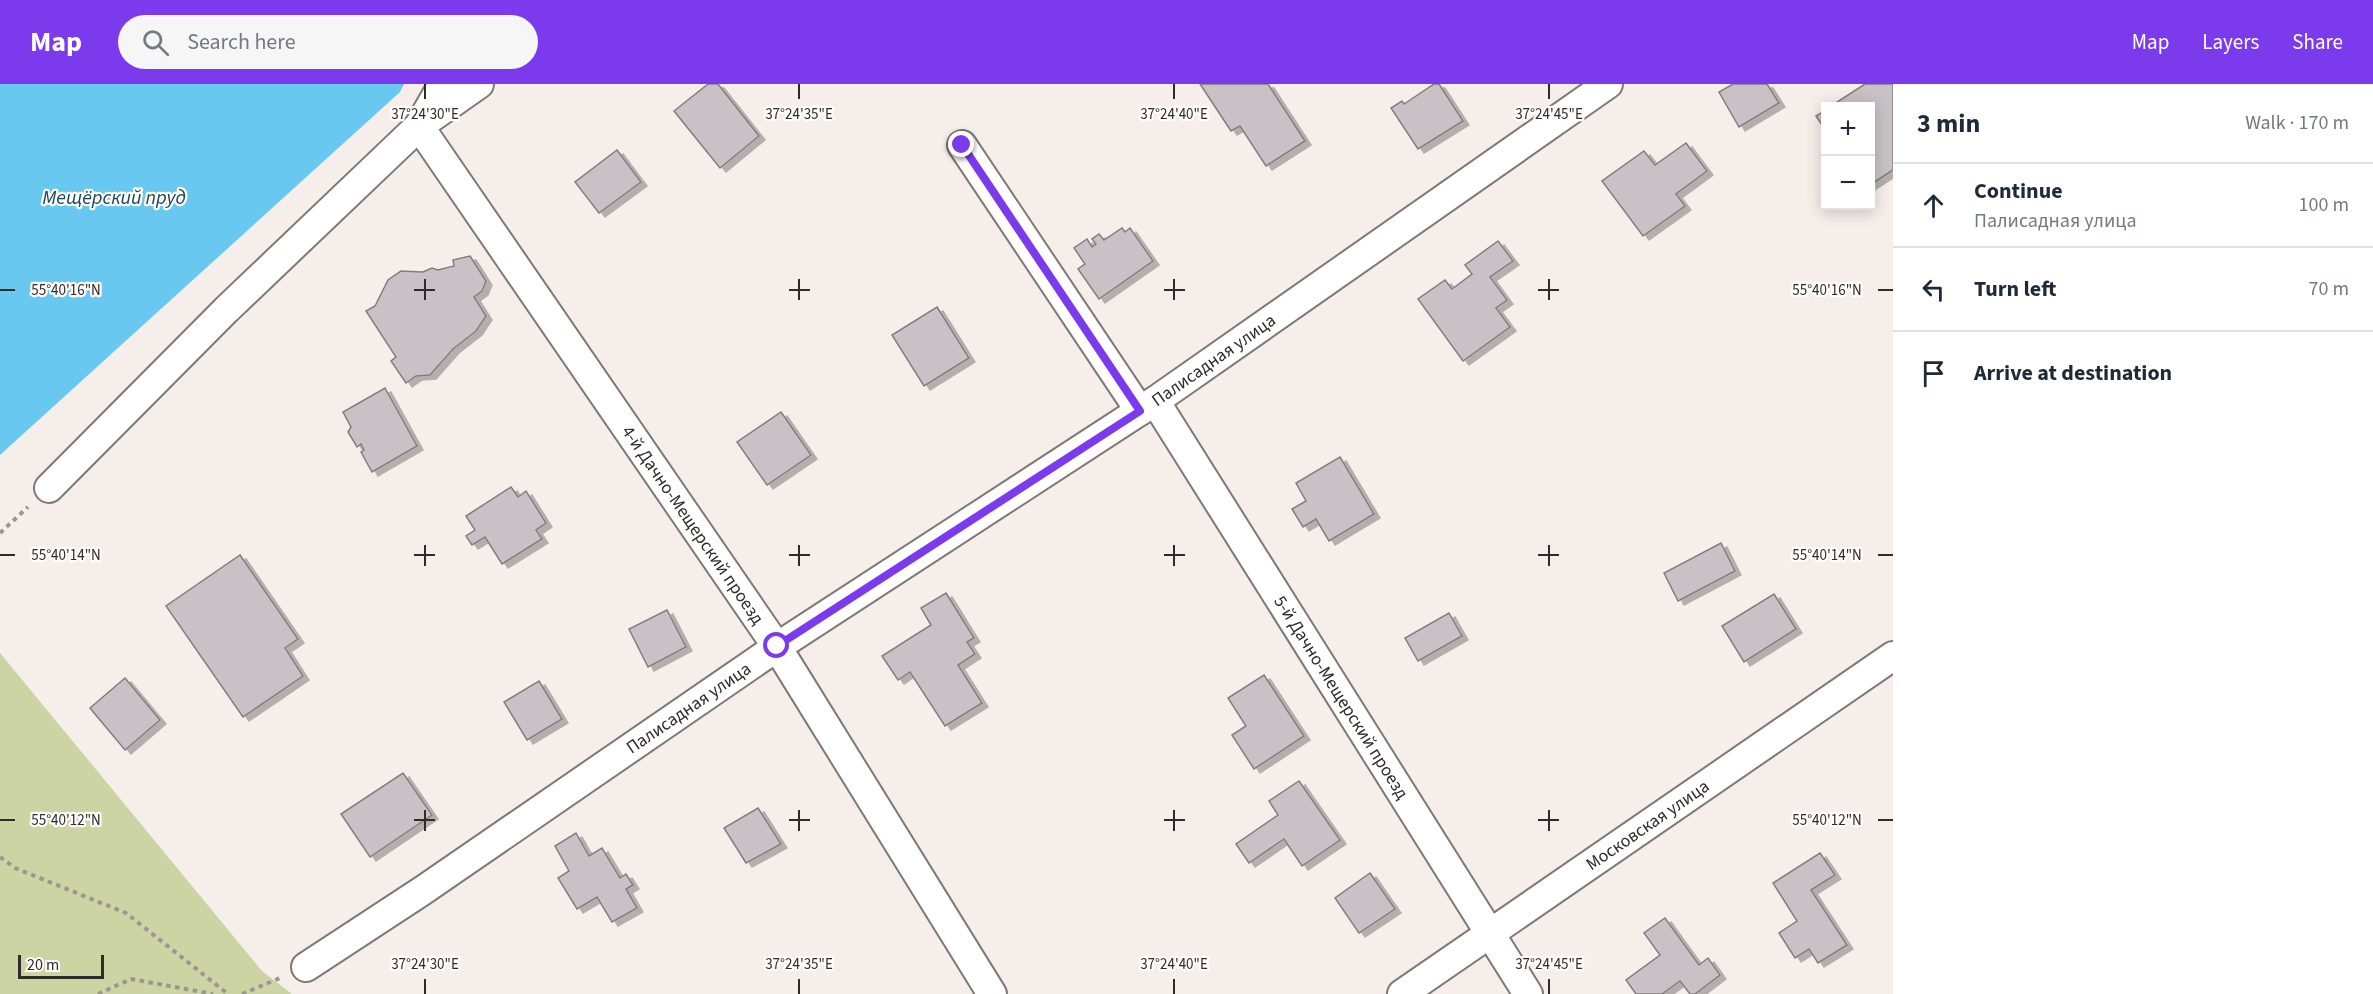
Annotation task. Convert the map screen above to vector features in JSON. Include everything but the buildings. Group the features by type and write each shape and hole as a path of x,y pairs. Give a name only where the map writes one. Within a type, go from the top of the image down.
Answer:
{"street":[{"path":"419,126 443,84"},
{"path":"49,488 226,310 419,126 479,84"},
{"name":"Палисадная улица","path":"306,967 422,891 777,646 1147,406 1608,84"},
{"name":"4-й Дачно-Мещерский проезд","path":"419,126 777,646 992,994"},
{"name":"5-й Дачно-Мещерский проезд","path":"962,145 1147,406 1528,994"},
{"name":"Московская улица","path":"1402,994 1893,656"}],"path":[{"path":"0,533 49,488"},
{"path":"0,857 15,868 126,913 228,994"},
{"path":"242,994 306,967"},
{"path":"98,994 130,979 213,994"}],"green space":[{"path":"0,653 262,971 292,994 0,994"}],"water":[{"name":"Мещёрский пруд","path":"0,84 404,84 400,92 0,455"}],"route":[{"path":"777,646 1140,411 962,145"}]}
